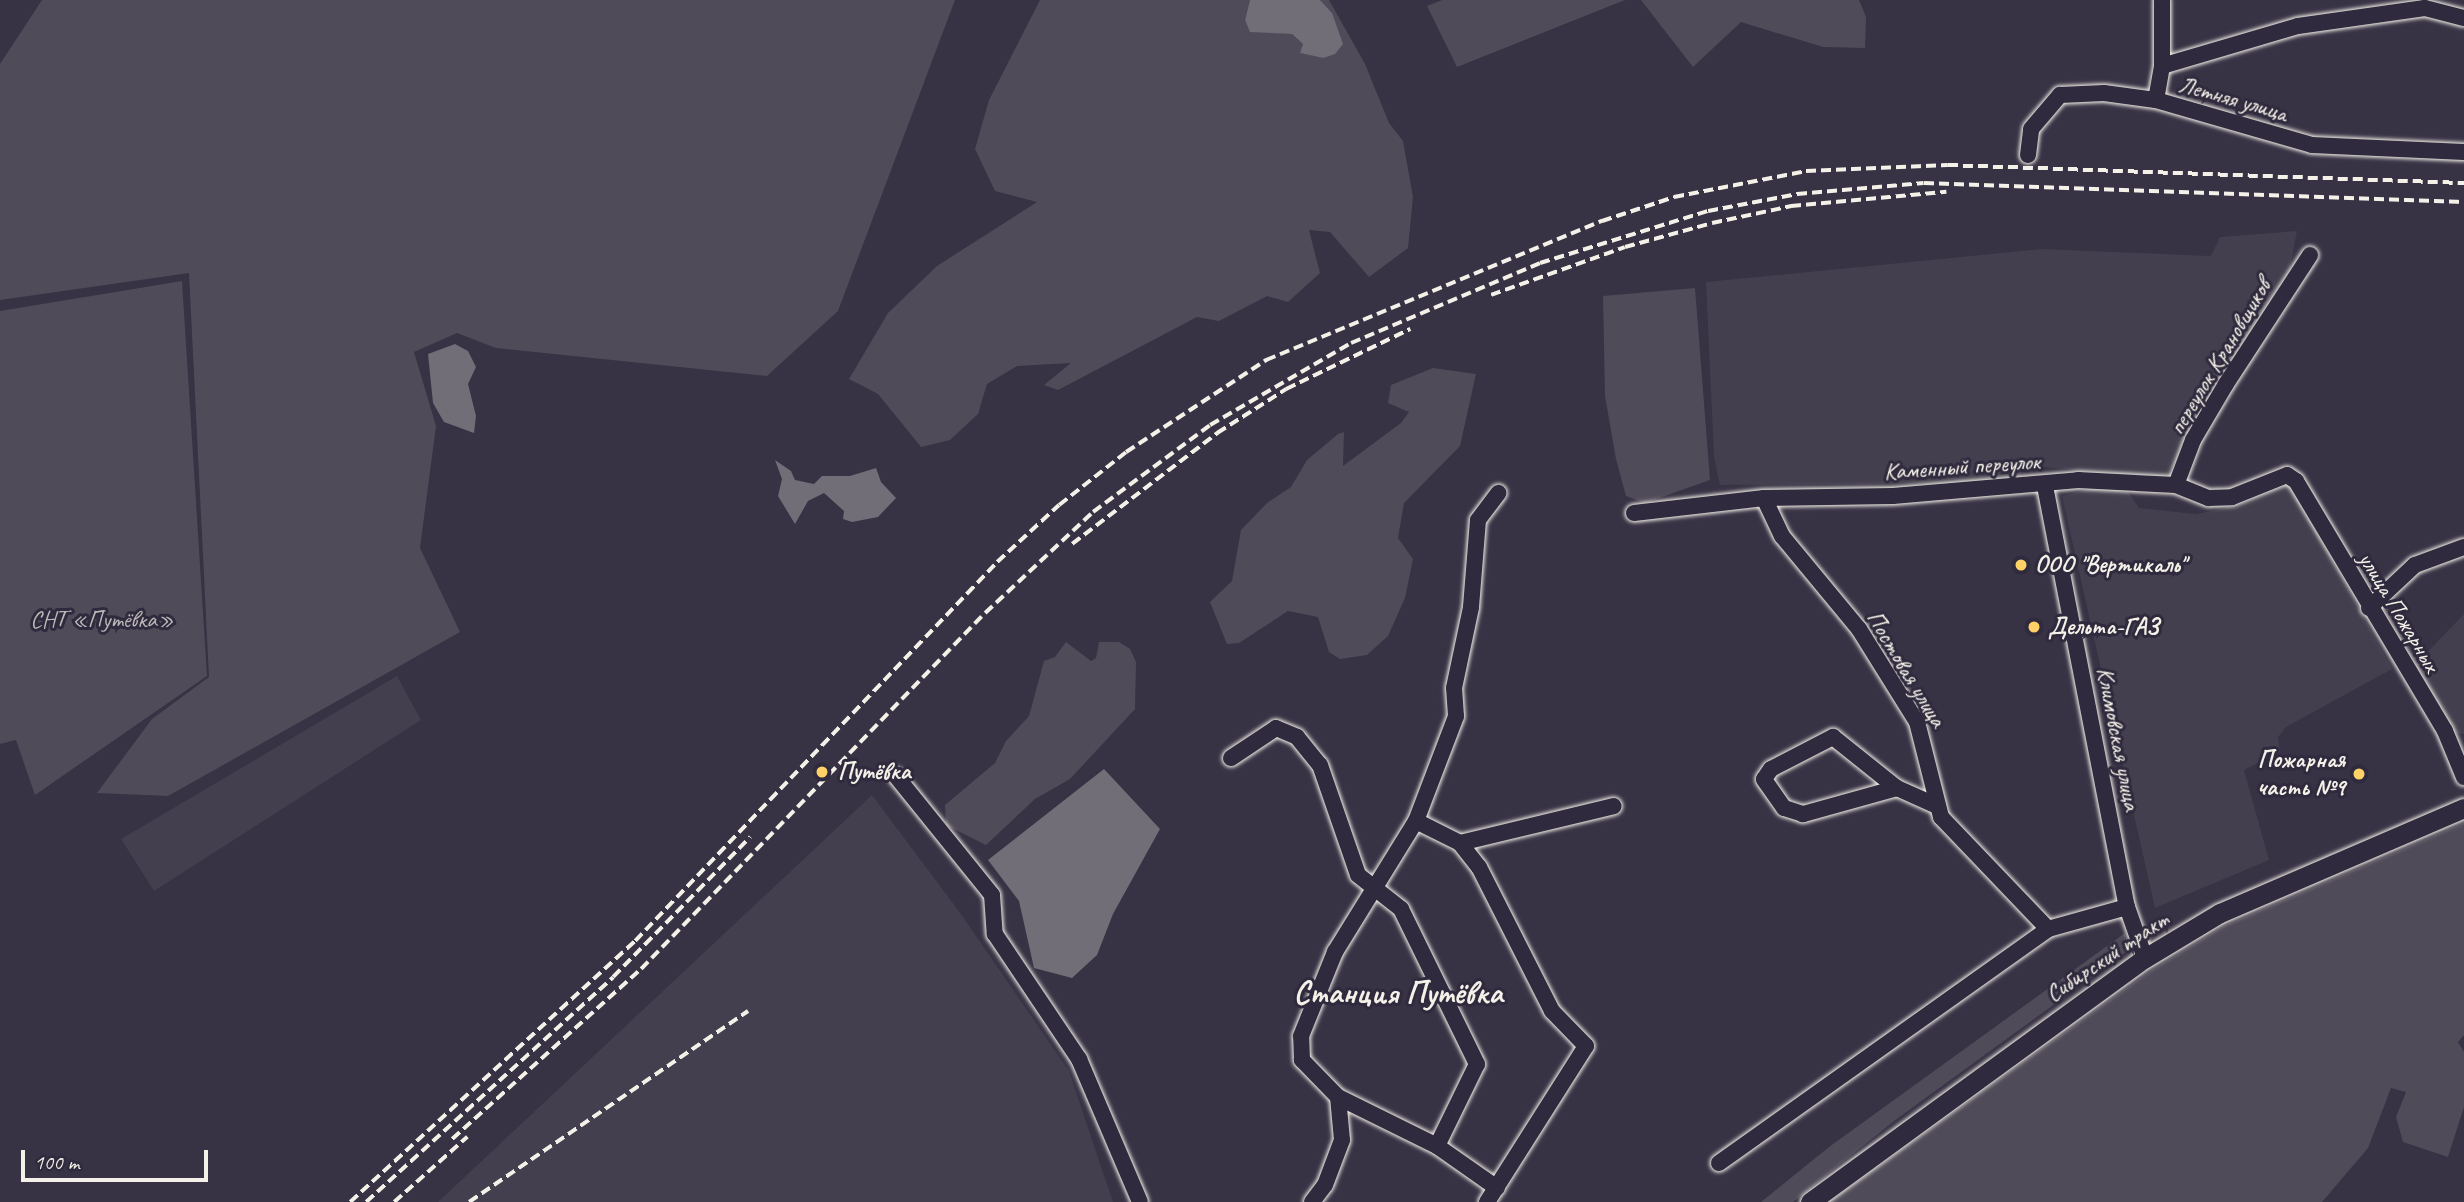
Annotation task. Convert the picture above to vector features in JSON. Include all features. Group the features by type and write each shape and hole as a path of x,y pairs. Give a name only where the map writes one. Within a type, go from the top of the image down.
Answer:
{"main road":[{"name":"Сибирский тракт","path":"1810,1202 2145,958 2220,913 2464,808"}],"street":[{"path":"2156,100 2162,66 2162,0"},
{"path":"2162,66 2298,26 2426,8 2464,18"},
{"name":"Летняя улица","path":"2028,155 2031,129 2060,95 2104,93 2156,100 2312,145 2464,152"},
{"name":"переулок Крановщиков","path":"2176,485 2193,440 2310,255"},
{"name":"Каменный переулок","path":"1634,513 1764,498 2045,485 2078,480 2176,485 2208,498 2232,496 2287,475"},
{"name":"улица Пожарных","path":"2287,475 2296,481 2445,732 2464,777"},
{"name":"Климовская улица","path":"2045,485 2127,907 2145,958"},
{"path":"1497,1188 1437,1146 1338,1097 1302,1060 1301,1036 1335,952 1416,821 1456,716 1454,688 1471,607 1478,520 1498,493"},
{"name":"Постовая улица","path":"1764,498 1788,545 1859,629 1917,722 1924,739 1935,805 1955,835 2048,929"},
{"path":"2369,608 2415,565 2464,547"},
{"path":"1231,758 1276,728 1297,737 1320,765 1357,876 1401,909 1477,1064 1437,1146"},
{"path":"1897,788 1803,814 1784,808 1764,779 1770,769 1833,737 1897,788 1935,805"},
{"path":"896,776 992,895 995,934 1079,1059 1140,1202"},
{"path":"1460,843 1614,806"},
{"path":"1416,821 1460,843 1479,867 1552,1011 1586,1046 1487,1202"},
{"path":"1719,1163 2048,929 2127,907"},
{"path":"1312,1202 1325,1185 1342,1140 1338,1097"}],"shaded area":[{"path":"1250,0 1320,0 1332,13 1343,44 1335,54 1323,58 1300,53 1303,44 1292,34 1250,32 1245,20"},
{"path":"2297,231 2288,278 2165,478 2043,467 2021,468 2022,483 1720,485 1714,457 1706,282 2042,249 2211,256 2220,237"},
{"path":"455,344 468,351 476,367 468,384 476,416 474,433 444,422 433,403 428,354"},
{"path":"775,460 791,471 795,480 814,484 822,476 850,476 876,468 881,482 896,498 878,517 852,522 843,519 844,511 824,493 808,501 795,524 778,496 782,479"},
{"path":"2290,484 2392,669 2286,727 2278,737 2280,752 2244,770 2269,860 2155,908 2062,496 2107,485 2126,489 2139,508 2196,514 2237,506"},
{"path":"2464,614 2464,734 2453,733 2414,666"},
{"path":"397,676 421,720 154,891 121,839"},
{"path":"1104,769 1160,829 1113,914 1097,955 1072,978 1034,968 1019,901 988,860"},
{"path":"872,795 961,914 1069,1071 1113,1202 438,1202"}],"green space":[{"path":"42,0 955,0 838,311 767,376 496,348 457,333 414,352 436,426 420,548 460,632 168,796 97,793 152,719 209,677 189,273 0,300 0,64"},
{"path":"1040,0 1250,0 1245,20 1250,31 1292,34 1303,44 1301,53 1323,58 1332,13 1320,0 1329,0 1365,64 1389,123 1403,141 1413,197 1408,248 1369,277 1330,232 1309,230 1320,273 1288,302 1267,296 1219,321 1197,317 1058,390 1044,385 1071,363 1017,366 987,384 978,414 950,440 921,447 878,394 849,379 888,313 937,266 1037,202 995,191 975,149 989,100"},
{"path":"1442,0 1625,0 1457,67 1427,6"},
{"path":"1641,0 1859,0 1866,17 1865,48 1823,47 1741,22 1693,67"},
{"name":"СНТ «Путёвка»","path":"182,281 207,676 35,795 16,740 0,744 0,311"},
{"path":"1695,288 1710,480 1645,503 1626,496 1616,459 1605,396 1603,296"},
{"path":"1433,368 1476,374 1460,446 1404,503 1398,538 1413,559 1405,598 1388,636 1367,655 1340,659 1329,652 1318,617 1288,611 1239,643 1227,644 1210,602 1232,581 1241,530 1267,503 1291,487 1307,460 1338,434 1344,432 1343,466 1401,423 1409,412 1388,403 1391,385"},
{"path":"1066,642 1091,661 1096,658 1099,642 1119,642 1130,649 1136,662 1135,709 1070,779 1035,799 986,845 946,825 945,805 995,763 1006,741 1029,716 1044,661 1055,657"},
{"path":"2464,823 2464,1035 2458,1042 2464,1052 2464,1107 2448,1157 2403,1142 2396,1117 2406,1092 2391,1088 2368,1148 2322,1202 1829,1202 2152,970 2224,926"},
{"path":"2125,933 2126,952 1894,1121 1793,1202 1761,1202 1829,1147"}],"railway":[{"path":"350,1202 635,941 997,562 1059,505 1126,452 1266,360 1602,221 1674,197 1806,171 1948,165 2464,183"},
{"path":"452,1139 641,969 985,613 1093,512 1210,425 1351,343 1540,263 1708,211 1797,194 1924,183 2464,202"},
{"path":"1491,295 1625,247 1712,223 1791,206 1946,192"},
{"path":"1072,544 1217,433 1286,389 1410,329"},
{"path":"366,1202 613,977 750,837"},
{"path":"469,1202 748,1011"},
{"path":"394,1202 467,1137"}],"place":[{"name":"ООО \"Вертикаль\"","path":"2021,565"},
{"name":"Дельта-ГАЗ","path":"2034,627"},
{"name":"Путёвка","path":"822,772"},
{"name":"Пожарная часть №9","path":"2359,774"}],"district":[{"name":"Станция Путёвка","path":"1398,993"}]}
